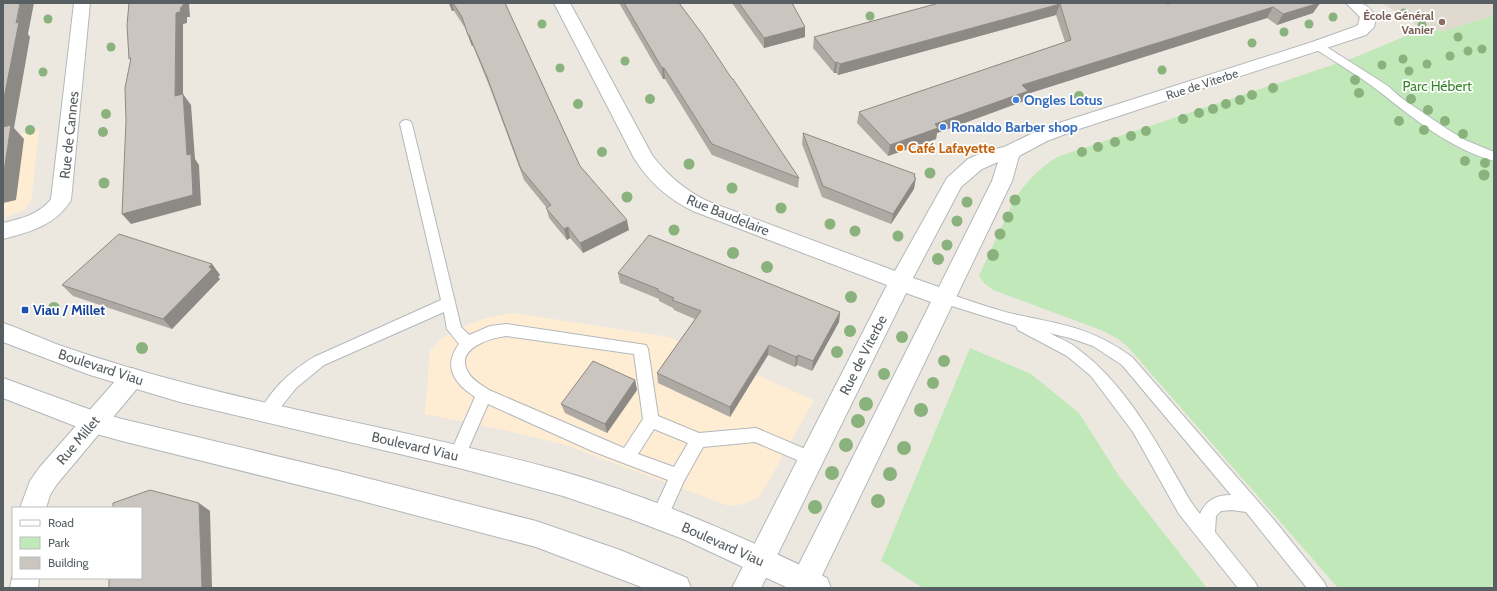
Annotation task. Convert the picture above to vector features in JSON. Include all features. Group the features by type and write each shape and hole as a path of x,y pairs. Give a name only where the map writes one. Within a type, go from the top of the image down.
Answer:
{"street":[{"name":"Rue de Cannes","path":"3,231 44,216 55,208 61,200 82,3"},
{"name":"Rue Baudelaire","path":"562,3 644,158 661,180 673,191 700,206 944,298"},
{"name":"Rue de Viterbe","path":"746,588 900,282 954,183 975,164 991,157 1010,152 1040,137 1069,126 1318,46 1360,31 1366,27 1368,17 1364,11 1354,3"},
{"path":"807,586 944,298 1002,181 1010,152"},
{"name":"Boulevard Viau","path":"3,332 39,347 132,378 188,393 457,456 562,484 659,517 712,538 760,559 807,586"},
{"name":"Rue Millet","path":"33,507 39,490 48,476 132,378"},
{"path":"3,388 93,422 191,448 420,503 536,534 620,564 677,588"}],"lane":[{"path":"1318,46 1384,89 1396,100 1443,132 1461,143 1494,157"},
{"path":"406,124 454,329 468,344"},
{"path":"944,298 1007,318 1079,333 1100,342 1115,351 1127,361 1250,505 1318,588"},
{"path":"268,412 277,398 302,371 343,349 449,303"},
{"path":"1007,318 1072,352 1096,372 1139,427 1185,508 1249,588"},
{"path":"627,458 652,420 641,349 506,330 494,330 484,334 468,344 461,352 458,359 460,375 472,389 598,446 627,458 678,476"},
{"path":"457,456 484,395"},
{"path":"652,420 698,440 756,435 811,459"},
{"path":"659,517 678,476 698,440"},
{"path":"1206,535 1208,516 1212,508 1231,501 1250,505"}],"shaded area":[{"name":"École Général Vanier","path":"1382,3 1494,3 1494,15 1444,31 1423,29"},
{"path":"39,130 31,201 24,210 3,218 3,139"},
{"path":"513,313 669,337 814,400 758,498 743,504 729,506 563,444 425,414 430,351 441,339 467,325 486,318"}],"green space":[{"name":"Parc Hébert","path":"1494,15 1494,588 1338,588 1127,346 1118,339 1101,330 993,290 984,283 979,276 1013,202 1032,177 1057,157 1353,58 1423,29 1444,31"},
{"path":"970,348 1031,374 1079,413 1119,476 1207,588 923,588 881,561"}],"building":[{"path":"3,3 20,3 16,23 19,22 3,103"},
{"path":"129,3 183,3 180,12 176,13 175,96 183,94 187,155 191,154 193,195 122,214 126,121 125,88 131,58 129,59 127,25"},
{"path":"453,3 505,3 580,166 627,220 580,243 568,227 564,229 546,208 551,205 521,169 487,77 468,35 462,17"},
{"path":"624,3 679,3 703,35 799,178 712,144 664,68 662,68"},
{"path":"739,3 792,3 805,27 764,38"},
{"path":"939,3 1319,3 1283,14 1273,7 1022,85 1028,91 935,124 938,128 890,145 859,112 1071,40 1060,4 840,64 837,62 835,63 814,37"},
{"path":"11,125 3,178 3,127"},
{"path":"803,133 915,174 914,177 916,178 893,214 823,186"},
{"path":"119,234 212,264 209,267 212,269 163,319 62,285"},
{"path":"649,235 840,312 813,361 798,355 796,357 769,345 730,407 657,373 701,311 672,300 674,298 658,291 658,289 618,273"},
{"path":"593,361 635,380 605,424 561,404"},
{"path":"150,490 199,503 202,588 109,588 109,579 142,579 142,507 113,507 113,503"}],"place":[{"name":"École Général Vanier","path":"1442,22"},
{"name":"Ongles Lotus","path":"1016,100"},
{"name":"Ronaldo Barber shop","path":"943,127"},
{"name":"Café Lafayette","path":"900,148"},
{"name":"Viau / Millet","path":"25,310"}]}
